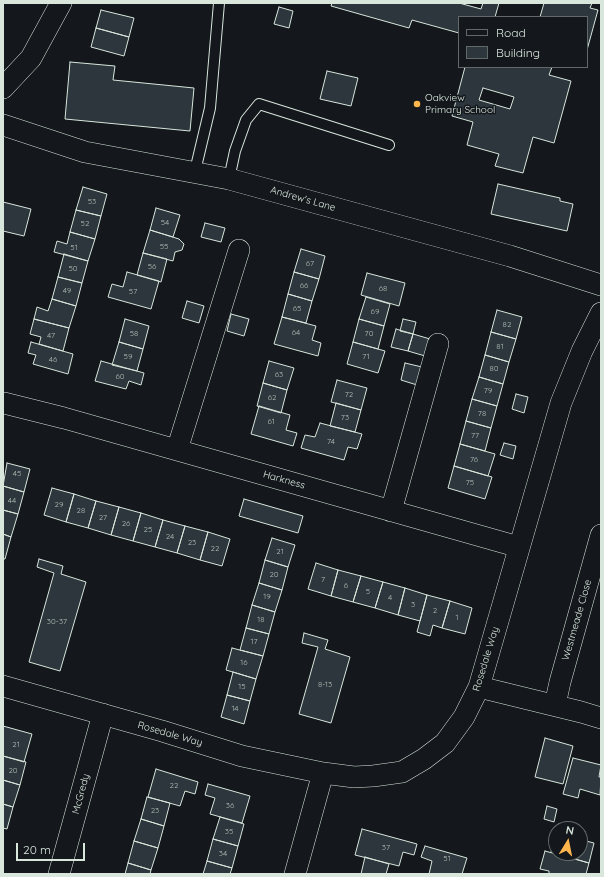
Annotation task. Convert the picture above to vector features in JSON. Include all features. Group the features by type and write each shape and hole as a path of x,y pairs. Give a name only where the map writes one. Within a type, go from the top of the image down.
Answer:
{"street":[{"path":"3,88 31,58 61,3"},
{"name":"Andrew's Lane","path":"3,125 85,152 195,171 229,179 510,256 601,285"},
{"path":"178,450 238,250"},
{"name":"Rosedale Way","path":"3,686 103,714 242,756 323,773 354,777 402,772 424,759 445,743 464,717 479,687 561,403 582,351 601,313"},
{"path":"391,511 438,344"},
{"name":"Harkness","path":"4,403 178,450 519,547"},
{"name":"Westmeade Close","path":"555,705 601,535"},
{"path":"479,687 555,705 601,718"},
{"name":"McGredy","path":"59,874 103,714"},
{"path":"295,874 323,773"}],"lane":[{"path":"195,171 210,108 219,3"},
{"path":"229,179 246,120 259,104 388,145"}],"building":[{"path":"332,3 459,3 481,9 483,3 499,3 495,16 458,16 458,33 412,20 409,28 331,6"},
{"path":"544,3 592,3 590,8 598,10 588,46 588,16 540,16"},
{"path":"279,7 293,11 289,28 274,24"},
{"path":"101,10 134,18 129,37 96,28"},
{"path":"96,28 129,37 124,56 91,47"},
{"path":"70,62 115,66 113,80 194,88 190,131 65,119"},
{"path":"465,68 552,68 549,75 571,81 554,143 533,137 523,173 495,166 499,154 467,145 473,122 452,116","holes":["483,88 514,97 510,109 479,100"]},
{"path":"327,71 358,78 351,106 320,99"},
{"path":"498,184 560,198 560,201 573,204 567,231 491,214"},
{"path":"83,187 107,194 101,216 76,210"},
{"path":"3,202 31,209 24,236 3,231"},
{"path":"156,208 180,215 173,237 150,230"},
{"path":"76,210 101,216 95,239 70,232"},
{"path":"205,223 225,228 221,242 201,237"},
{"path":"150,230 179,239 184,244 182,250 175,252 173,261 143,253"},
{"path":"70,232 95,239 88,261 54,252 57,241 67,244"},
{"path":"301,249 325,256 319,279 294,272"},
{"path":"143,253 167,259 161,282 137,275"},
{"path":"64,254 88,261 82,283 58,277"},
{"path":"127,272 159,281 151,309 108,297 112,284 123,287"},
{"path":"294,272 319,279 312,301 288,294"},
{"path":"367,273 405,283 399,306 361,295"},
{"path":"58,277 82,283 76,306 52,299"},
{"path":"288,294 312,301 306,323 282,317"},
{"path":"366,297 390,304 384,326 359,319"},
{"path":"52,299 76,306 69,328 34,319 37,307 48,311"},
{"path":"187,301 204,306 199,323 182,318"},
{"path":"497,310 522,317 516,339 491,332"},
{"path":"231,314 249,319 244,336 227,331"},
{"path":"282,317 316,326 312,340 321,343 318,356 274,344"},
{"path":"34,319 69,328 63,351 39,344 41,337 30,334"},
{"path":"125,319 149,326 143,349 119,342"},
{"path":"359,319 384,326 378,349 353,342"},
{"path":"403,319 416,322 413,334 400,331"},
{"path":"396,329 413,334 408,351 391,347"},
{"path":"491,332 516,339 509,362 485,355"},
{"path":"413,334 430,339 425,356 408,351"},
{"path":"31,342 73,354 68,374 33,364 36,355 28,353"},
{"path":"119,342 143,349 137,371 112,365"},
{"path":"353,342 385,351 378,373 347,364"},
{"path":"485,355 509,362 503,384 479,377"},
{"path":"101,361 144,373 141,385 129,381 126,389 95,381"},
{"path":"269,361 294,368 287,390 263,383"},
{"path":"405,363 422,367 417,385 401,380"},
{"path":"479,377 503,384 497,406 472,399"},
{"path":"337,380 367,388 361,410 331,402"},
{"path":"263,383 287,390 281,413 257,406"},
{"path":"516,394 528,397 524,413 512,409"},
{"path":"472,399 497,406 491,428 466,421"},
{"path":"336,403 361,410 355,432 330,426"},
{"path":"259,406 290,415 286,430 297,433 293,446 251,434"},
{"path":"466,421 491,428 485,451 460,444"},
{"path":"320,423 362,434 357,449 348,447 344,460 301,448 305,435 315,437"},
{"path":"504,443 516,446 513,459 500,455"},
{"path":"460,444 495,454 488,476 454,466"},
{"path":"7,463 30,469 24,492 3,486"},
{"path":"454,466 492,477 485,499 448,488"},
{"path":"3,486 24,492 18,514 3,510"},
{"path":"52,488 74,494 66,522 44,515"},
{"path":"74,494 96,501 88,528 66,522"},
{"path":"244,499 303,516 298,533 239,516"},
{"path":"96,501 119,507 111,535 88,528"},
{"path":"119,507 141,513 133,541 111,535"},
{"path":"3,510 18,514 11,537 3,534"},
{"path":"141,513 163,520 155,547 133,541"},
{"path":"163,520 185,526 177,553 155,547"},
{"path":"185,526 208,532 200,560 177,553"},
{"path":"208,532 230,539 222,566 200,560"},
{"path":"3,534 11,537 5,559 3,559"},
{"path":"272,538 295,545 288,567 265,560"},
{"path":"39,559 63,566 61,574 86,582 60,671 29,662 54,573 37,567"},
{"path":"265,560 288,567 282,590 259,583"},
{"path":"316,563 338,570 331,596 308,589"},
{"path":"338,570 361,576 353,602 331,596"},
{"path":"361,576 383,582 375,608 353,602"},
{"path":"383,582 405,588 398,615 375,608"},
{"path":"259,583 282,590 275,612 252,605"},
{"path":"405,588 427,595 420,621 398,615"},
{"path":"427,595 450,601 442,628 433,625 430,636 417,632"},
{"path":"450,601 472,608 465,634 442,628"},
{"path":"252,605 275,612 269,634 246,628"},
{"path":"246,628 269,634 263,656 240,650"},
{"path":"304,633 328,640 325,649 350,657 331,723 299,714 318,647 302,643"},
{"path":"232,648 263,656 256,679 226,670"},
{"path":"233,672 256,679 250,701 227,695"},
{"path":"227,695 250,701 244,724 221,717"},
{"path":"3,726 32,734 24,762 3,756"},
{"path":"545,738 573,746 563,784 535,777"},
{"path":"3,756 26,762 20,785 3,780"},
{"path":"573,758 601,765 599,777 601,777 600,795 580,789 578,798 563,794"},
{"path":"156,769 198,782 195,794 185,791 180,806 148,797"},
{"path":"3,780 20,785 13,807 3,804"},
{"path":"208,784 250,796 242,823 210,814 215,798 205,795"},
{"path":"147,797 170,803 164,826 141,819"},
{"path":"3,804 13,807 7,829 3,828"},
{"path":"547,806 557,809 554,821 544,819"},
{"path":"220,817 244,824 238,846 213,839"},
{"path":"141,819 164,826 158,848 134,841"},
{"path":"362,829 417,844 414,855 403,852 399,866 355,855"},
{"path":"213,839 238,846 232,868 207,861"},
{"path":"134,841 158,848 151,870 128,863"},
{"path":"588,842 594,843 589,863 582,861 588,861"},
{"path":"425,846 467,858 462,874 429,874 432,861 421,857"},
{"path":"545,851 548,852 548,861 582,861 589,863 586,874 549,874 549,871 540,869"},
{"path":"365,857 389,864 386,874 361,874"},
{"path":"207,861 232,868 230,874 203,874"},
{"path":"128,863 151,870 150,874 125,874"}],"place":[{"name":"Oakview Primary School","path":"417,104"}]}
